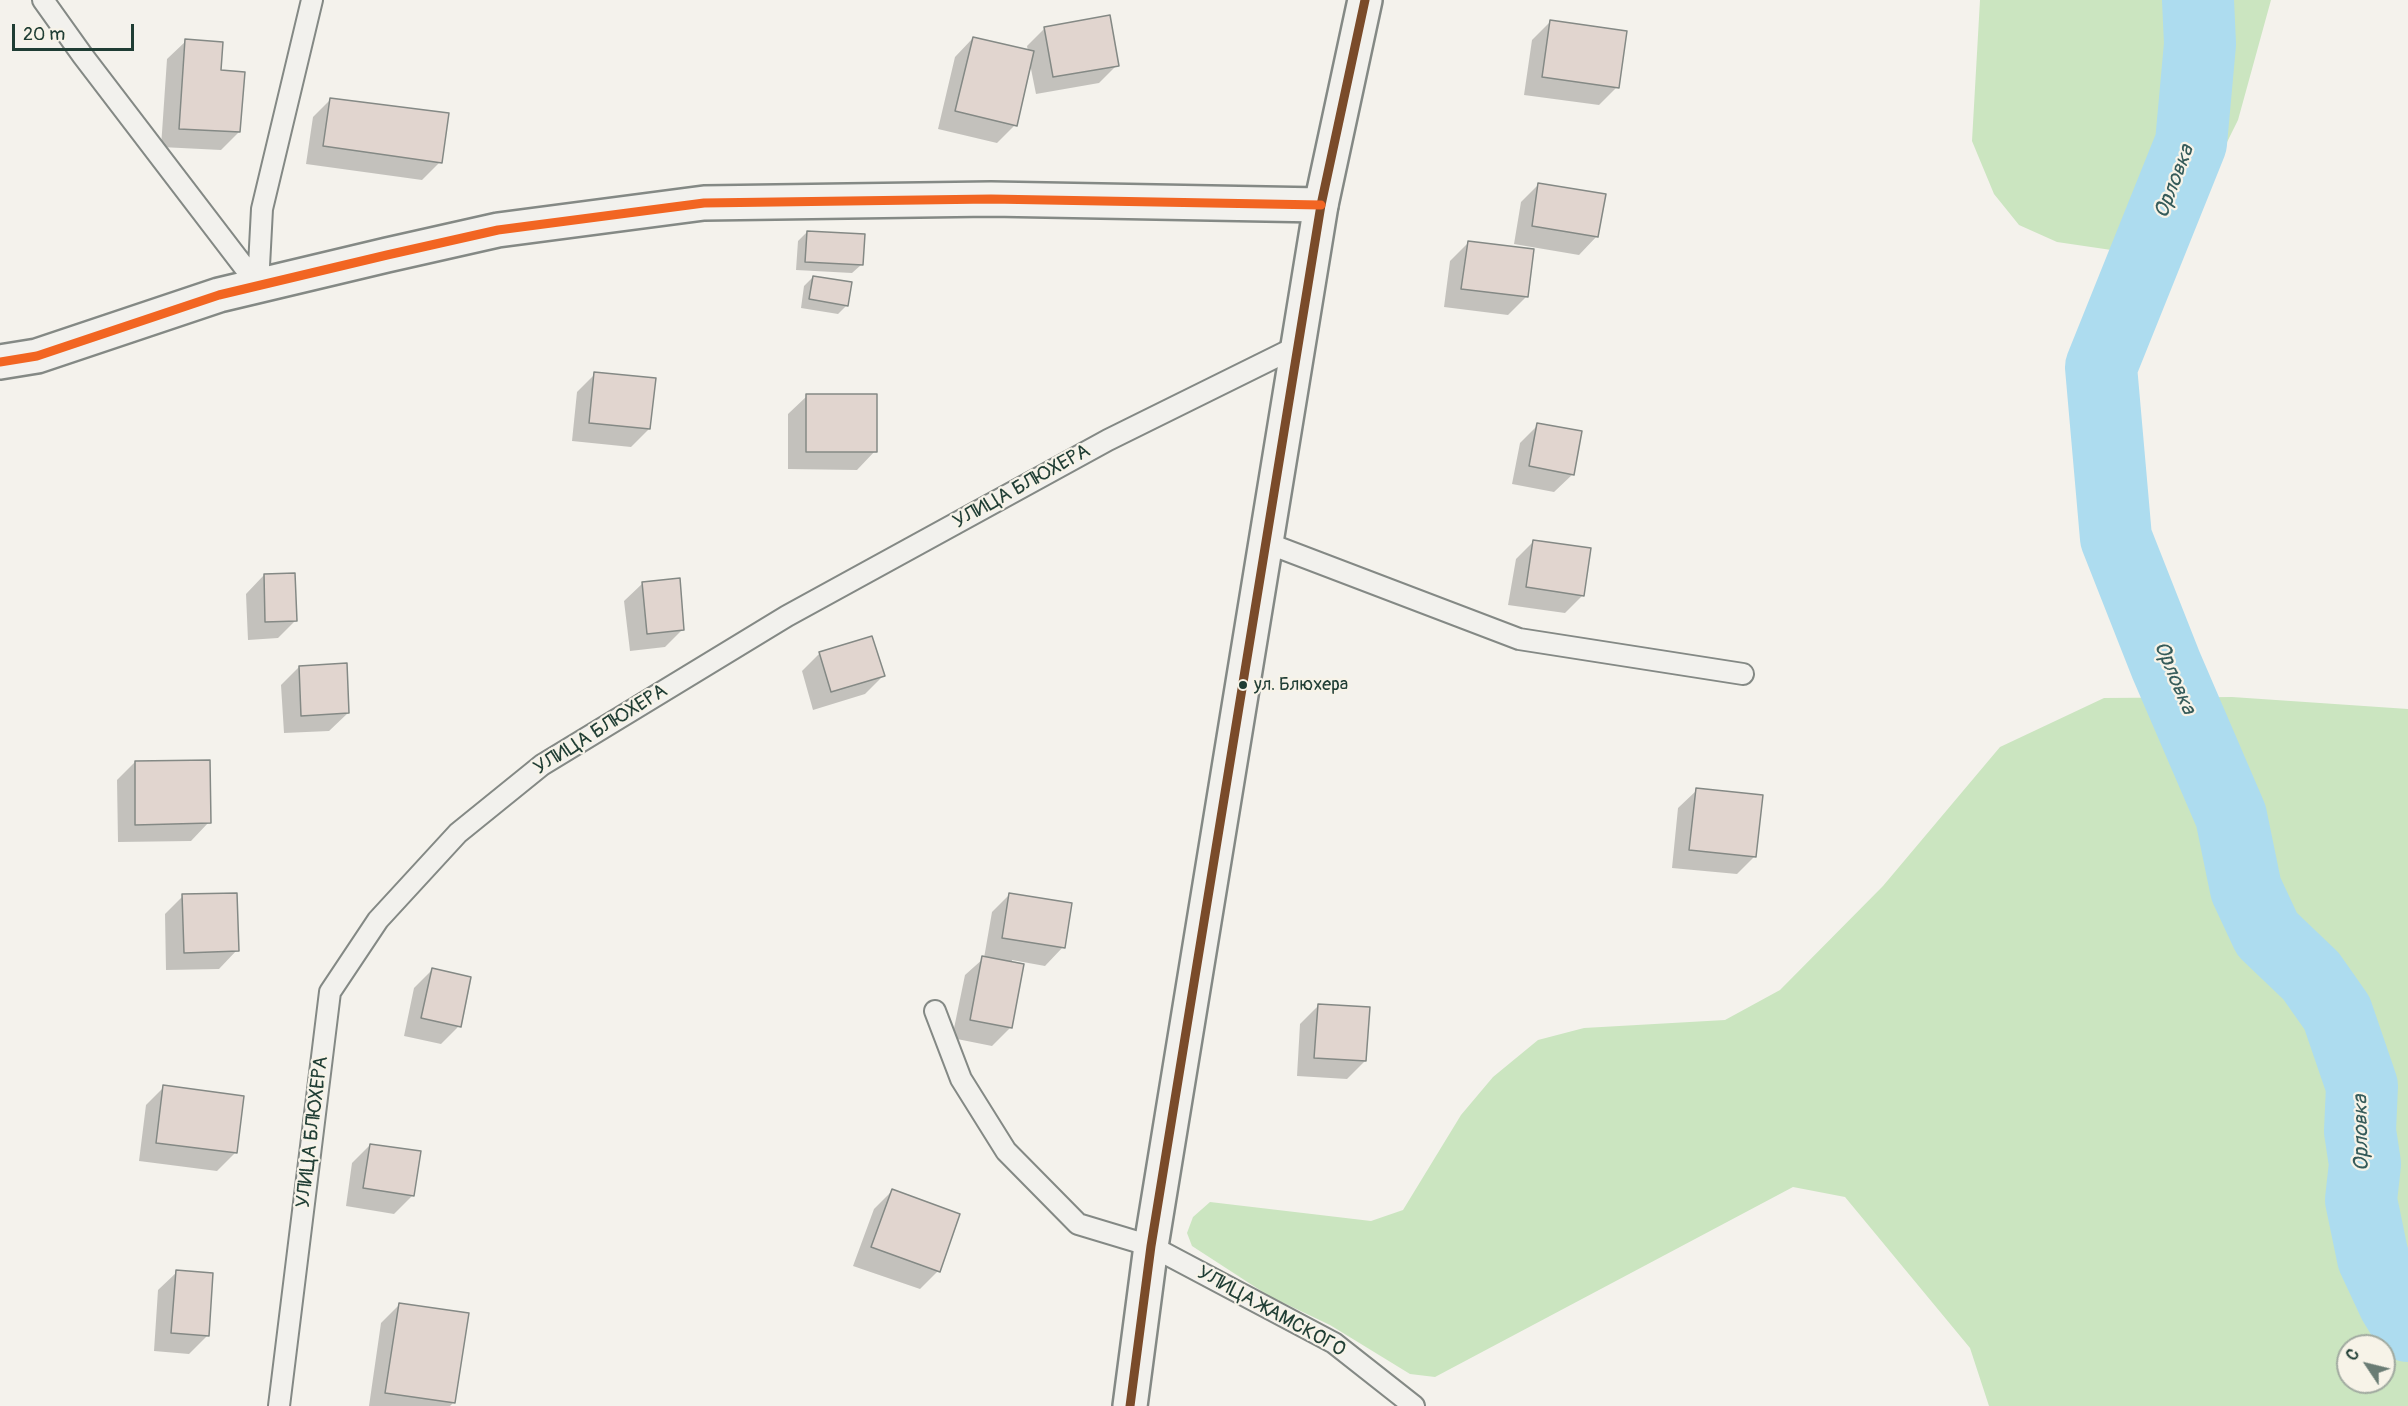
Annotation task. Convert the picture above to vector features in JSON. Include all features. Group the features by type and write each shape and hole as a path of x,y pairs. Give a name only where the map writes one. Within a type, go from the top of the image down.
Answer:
{"main road":[{"path":"1130,1406 1151,1246 1300,345 1321,205 1365,0"},
{"path":"0,362 37,356 219,295 498,230 704,203 991,199 1321,205"}],"lane":[{"path":"43,0 258,285"},
{"path":"258,285 262,209 312,0"},
{"name":"УЛИЦА БЛЮХЕРА","path":"279,1406 330,992 378,920 458,832 542,765 787,616 1108,440 1300,345"},
{"path":"1267,543 1519,639 1743,674"},
{"name":"УЛИЦА ЖАМСКОГО","path":"935,1011 961,1079 1006,1152 1078,1224 1151,1246 1334,1343 1414,1406"}],"green space":[{"path":"1980,0 2271,0 2238,120 2180,237 2125,252 2057,242 2019,225 1994,194 1972,141"},
{"path":"2232,697 2408,709 2408,1406 1989,1406 1970,1348 1845,1197 1793,1187 1435,1377 1410,1374 1330,1325 1269,1296 1192,1246 1187,1233 1193,1217 1210,1202 1371,1221 1403,1210 1461,1115 1493,1077 1538,1040 1584,1028 1725,1020 1780,990 1883,886 2000,747 2104,698"}],"building":[{"path":"1110,15 1119,66 1053,77 1044,27"},
{"path":"1550,20 1627,31 1619,88 1542,77"},
{"path":"973,37 1034,51 1017,126 955,111"},
{"path":"185,39 223,42 221,70 245,72 240,132 179,129"},
{"path":"330,98 449,113 442,163 323,146"},
{"path":"1538,183 1606,194 1598,237 1532,226"},
{"path":"807,231 865,234 863,265 805,262"},
{"path":"1468,241 1534,249 1528,297 1461,289"},
{"path":"813,276 852,282 848,306 809,299"},
{"path":"594,372 656,378 650,429 589,423"},
{"path":"806,394 877,394 877,452 806,452"},
{"path":"1537,423 1582,431 1574,475 1529,466"},
{"path":"1533,540 1591,548 1584,596 1526,587"},
{"path":"295,573 297,621 265,622 264,574"},
{"path":"680,578 684,630 647,634 642,582"},
{"path":"872,636 885,676 831,692 819,652"},
{"path":"347,663 349,713 301,716 299,666"},
{"path":"210,760 211,823 135,825 135,761"},
{"path":"1696,788 1763,795 1756,857 1689,850"},
{"path":"237,893 239,951 184,953 182,894"},
{"path":"1009,893 1072,903 1065,948 1002,938"},
{"path":"982,956 1024,964 1012,1028 970,1020"},
{"path":"432,968 471,977 461,1027 421,1018"},
{"path":"1318,1004 1370,1007 1366,1061 1314,1058"},
{"path":"163,1085 244,1096 237,1153 156,1143"},
{"path":"370,1144 421,1151 414,1196 363,1188"},
{"path":"892,1189 960,1214 940,1272 871,1247"},
{"path":"176,1270 213,1273 209,1336 171,1333"},
{"path":"399,1303 469,1313 455,1403 385,1393"}],"waterway":[{"name":"Орловка","path":"2198,0 2200,44 2191,143 2101,367 2116,538 2166,665 2231,816 2246,889 2267,934 2311,976 2337,1013 2362,1086 2360,1131 2365,1164 2361,1200 2373,1258 2394,1303 2408,1326"},
{"path":"2394,1303 2408,1299"}],"transit line":[{"path":"1130,1406 1151,1246 1321,205 1365,0"},
{"path":"0,362 37,356 219,295 387,255 498,230 704,203 991,199 1321,205"}],"place":[{"name":"ул. Блюхера","path":"1243,685"}]}
